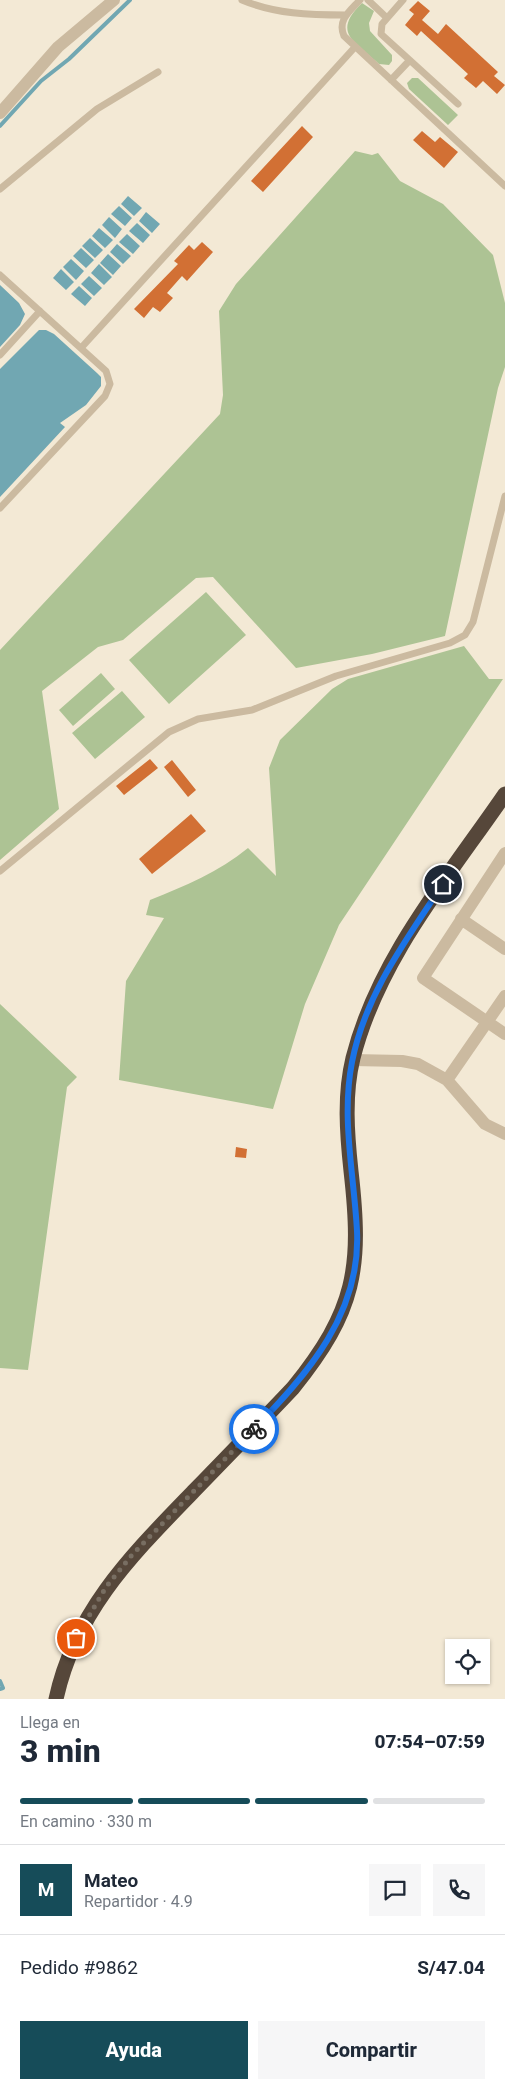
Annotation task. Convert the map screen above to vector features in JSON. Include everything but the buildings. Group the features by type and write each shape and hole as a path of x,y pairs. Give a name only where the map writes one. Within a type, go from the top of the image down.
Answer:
{"highway":[{"path":"56,1699 67,1660 82,1624 106,1587 132,1555 293,1388 315,1362 337,1326 350,1292 355,1262 357,1232 347,1117 353,1060 363,1023 379,984 402,945 505,794"}],"street":[{"path":"0,113 58,47 114,0"},
{"path":"505,853 423,978 505,1034"},
{"path":"461,919 505,949"},
{"path":"448,1080 505,996"},
{"path":"353,1060 402,1061 418,1064 448,1080 485,1124 505,1134"}],"lane":[{"path":"242,0 272,10 296,14 346,16"},
{"path":"360,0 346,16 341,25 342,31 355,47 505,186"},
{"path":"368,0 387,18"},
{"path":"403,0 381,27 381,34 458,104"},
{"path":"81,348 355,47"},
{"path":"391,80 409,61"},
{"path":"0,189 97,109 158,72"},
{"path":"0,274 106,371 110,378 109,389 0,508"},
{"path":"0,355 40,311"},
{"path":"0,871 169,732 182,724 198,718 264,706 336,676 450,643 465,636 473,622 505,496"}],"green space":[{"path":"362,3 374,11 369,23 370,31 392,55 392,61 389,65 379,64 355,43 347,30 348,22 353,13"},
{"path":"412,78 418,78 458,115 448,125 409,89 407,83"},
{"path":"355,151 372,155 378,153 400,181 443,204 493,255 505,303 505,367 498,388 445,636 372,654 296,668 213,577 196,578 123,640 98,647 42,691 59,809 0,860 0,650 220,414 223,395 219,311 236,284"},
{"path":"206,592 246,635 169,704 129,660"},
{"path":"464,646 489,679 503,679 339,925 305,1004 273,1109 119,1080 126,981 164,918 146,915 150,900 189,884 237,857 248,848 276,876 269,768 280,740 332,689 348,679"},
{"path":"101,673 115,689 73,726 59,710"},
{"path":"122,691 145,717 95,759 72,733"},
{"path":"0,1004 77,1077 67,1087 28,1370 0,1368"}],"water":[{"path":"128,196 142,208 134,216 121,204"},
{"path":"119,206 132,218 125,226 111,214"},
{"path":"146,212 160,224 152,233 139,221"},
{"path":"109,217 122,229 115,238 102,225"},
{"path":"137,223 150,235 143,243 129,231"},
{"path":"99,228 113,240 105,248 92,236"},
{"path":"127,234 140,246 133,254 119,242"},
{"path":"90,238 103,250 95,258 82,246"},
{"path":"117,244 131,256 123,264 110,252"},
{"path":"81,248 94,260 86,268 73,256"},
{"path":"108,254 121,266 113,275 100,263"},
{"path":"71,259 84,271 76,280 63,267"},
{"path":"99,264 112,277 104,285 91,273"},
{"path":"61,269 74,282 66,290 53,278"},
{"path":"89,276 102,288 94,296 81,284"},
{"path":"0,285 19,303 25,314 20,325 0,347"},
{"path":"79,286 92,298 85,306 71,294"},
{"path":"39,330 46,330 54,334 101,377 101,386 86,405 60,423 65,427 0,497 0,369"}],"waterway":[{"path":"0,126 41,81 69,59 130,0"},
{"path":"0,1681 3,1688 0,1689"}],"way so far":[{"path":"76,1638 82,1624 106,1587 132,1555 254,1429"}],"route":[{"path":"254,1429 315,1362 337,1326 350,1292 357,1232 347,1117 348,1089 353,1060 363,1023 379,984 402,945 443,884"}]}
